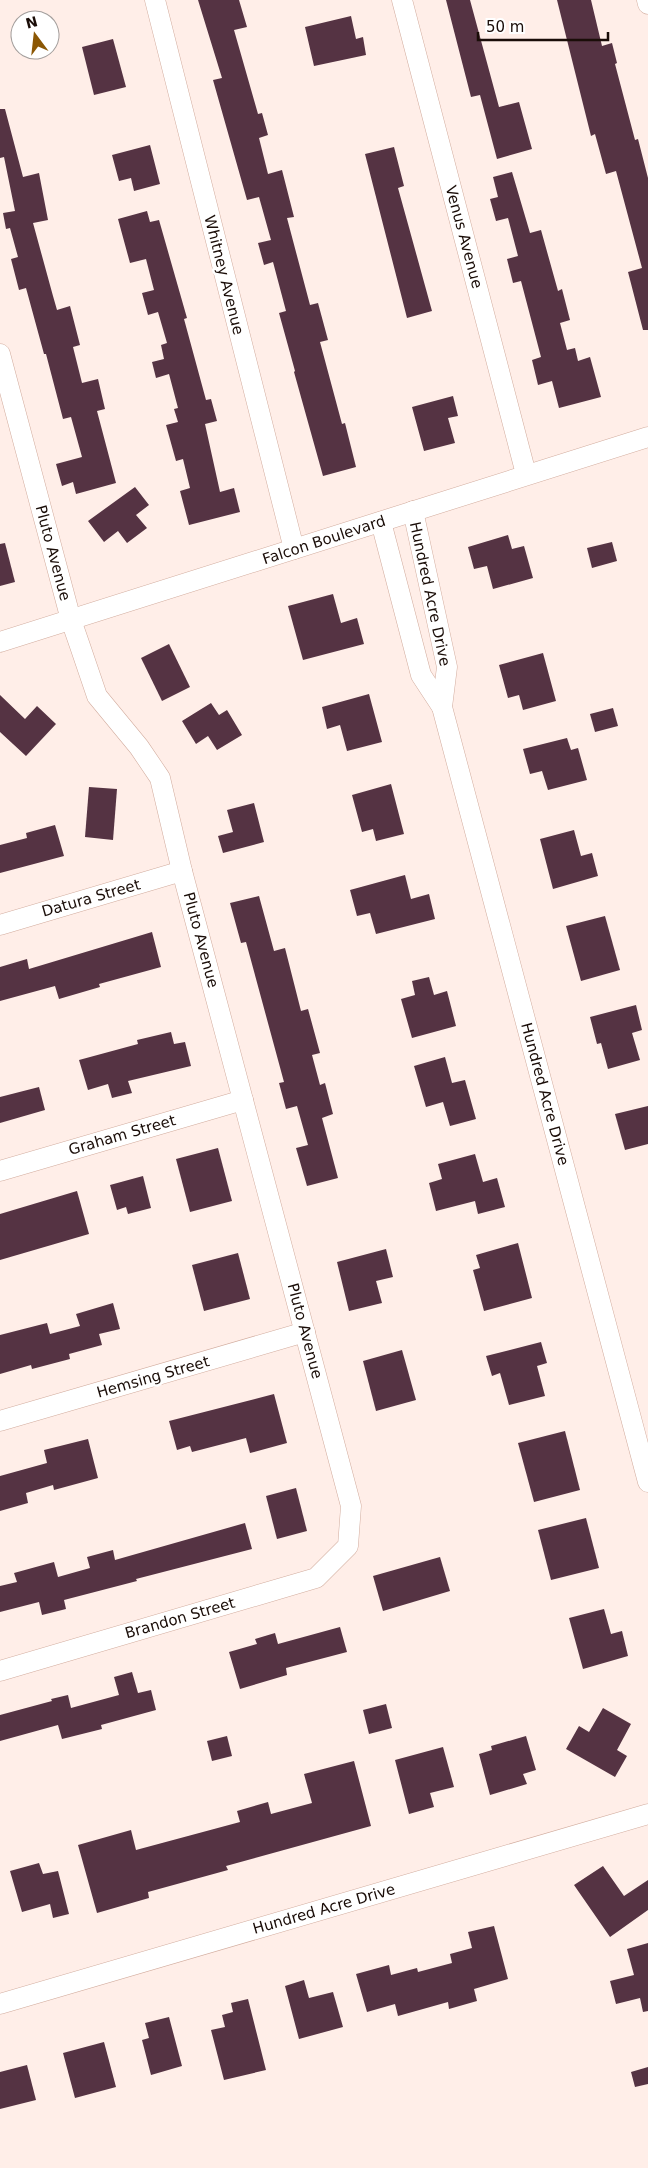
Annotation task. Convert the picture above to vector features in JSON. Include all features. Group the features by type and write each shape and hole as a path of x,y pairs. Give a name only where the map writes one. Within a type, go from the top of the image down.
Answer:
{"street":[{"name":"Whitney Avenue","path":"155,0 294,549"},
{"name":"Venus Avenue","path":"402,0 526,474"},
{"path":"647,0 648,4"},
{"name":"Pluto Avenue","path":"0,354 71,620 97,696 139,747 160,778 182,871 350,1506 348,1546"},
{"name":"Falcon Boulevard","path":"0,642 413,512 526,474 648,437"},
{"name":"Hundred Acre Drive","path":"413,512 447,667 442,707"},
{"name":"Hundred Acre Drive","path":"381,522 421,675 442,707 648,1482"},
{"name":"Datura Street","path":"0,925 182,871"},
{"name":"Graham Street","path":"0,1171 243,1100"},
{"name":"Hemsing Street","path":"0,1421 305,1332"},
{"name":"Brandon Street","path":"0,1671 316,1578 348,1546"},
{"name":"Hundred Acre Drive","path":"0,2004 648,1814"}],"building":[{"path":"198,0 239,0 247,27 234,30 258,114 262,113 268,135 259,138 268,174 282,170 294,217 287,218 310,305 318,303 328,340 320,342 342,424 345,423 356,467 323,476 279,313 286,311 273,262 264,265 258,243 271,240 259,197 247,200 213,80 222,78"},
{"path":"446,0 470,0 499,107 519,102 532,149 497,159 480,95 471,97"},
{"path":"557,0 591,0 602,46 612,43 617,63 615,64 635,140 638,139 648,178 648,330 643,330 628,272 642,268 616,171 606,174 595,134 591,136"},
{"path":"351,16 356,39 363,37 366,55 314,66 305,27"},
{"path":"113,39 126,87 94,95 82,47"},
{"path":"0,109 5,109 23,177 39,173 48,220 33,223 53,296 57,310 70,306 80,345 73,347 82,383 98,379 105,409 97,411 116,483 76,494 73,482 62,486 56,464 82,457 71,417 63,419 26,288 19,290 11,259 18,257 10,228 6,229 3,213 15,211 4,157 0,158"},
{"path":"150,145 160,184 134,191 131,178 119,181 112,155"},
{"path":"394,147 404,186 398,188 432,311 407,318 365,154"},
{"path":"512,172 530,233 541,230 558,291 562,289 570,320 560,323 567,350 575,348 578,361 590,357 601,397 559,408 552,381 538,385 532,360 541,357 521,281 513,283 507,259 518,256 508,218 496,221 490,199 498,197 493,177"},
{"path":"147,211 150,222 159,220 187,318 184,319 206,400 211,399 217,421 205,424 220,492 234,488 240,512 189,525 180,491 190,488 183,459 176,461 166,425 178,422 174,409 178,408 169,374 156,378 152,362 164,359 161,345 167,343 158,312 148,315 142,293 154,290 146,259 130,263 118,219"},
{"path":"453,396 458,416 448,418 455,443 424,451 412,407"},
{"path":"135,487 149,505 136,515 147,528 127,543 118,531 104,542 88,521"},
{"path":"508,535 512,549 524,546 533,578 493,589 487,566 474,569 468,547"},
{"path":"612,542 617,561 592,568 587,548"},
{"path":"5,543 15,582 0,586 0,544"},
{"path":"333,594 341,623 357,618 364,644 303,660 288,606"},
{"path":"169,644 190,687 162,701 141,658"},
{"path":"543,653 556,701 523,710 519,695 508,698 499,665"},
{"path":"369,694 382,742 347,751 340,725 327,729 322,707"},
{"path":"0,695 25,719 37,706 56,724 26,756 0,732"},
{"path":"211,703 219,715 227,710 242,735 217,750 208,736 196,744 182,721"},
{"path":"613,708 618,726 595,732 590,714"},
{"path":"567,738 571,750 578,748 587,780 548,790 542,771 530,774 523,749"},
{"path":"391,784 404,834 376,841 373,829 362,832 352,795"},
{"path":"89,787 117,789 113,840 85,837"},
{"path":"254,803 264,842 223,853 218,836 233,832 227,810"},
{"path":"55,825 64,856 0,873 0,845 27,838 26,833"},
{"path":"574,830 581,856 592,853 598,876 553,889 540,839"},
{"path":"405,875 411,899 429,894 435,919 376,934 370,913 357,916 350,890"},
{"path":"259,896 274,951 285,948 301,1011 308,1009 320,1053 312,1055 320,1085 325,1083 333,1114 322,1118 338,1178 307,1186 296,1148 308,1145 297,1106 286,1109 279,1083 284,1082 246,942 241,943 230,903"},
{"path":"605,916 620,970 581,981 566,926"},
{"path":"152,932 161,967 99,984 100,987 59,999 55,986 0,1001 0,967 27,959 29,969"},
{"path":"429,977 434,995 447,991 456,1026 412,1038 401,999 415,995 412,981"},
{"path":"636,1005 642,1030 632,1033 640,1060 608,1069 601,1043 597,1044 590,1017"},
{"path":"171,1032 174,1044 185,1042 191,1066 128,1081 132,1093 112,1098 108,1084 88,1090 79,1060 138,1044 137,1040"},
{"path":"445,1057 452,1083 465,1080 476,1119 450,1126 443,1102 426,1107 414,1066"},
{"path":"39,1087 45,1110 0,1123 0,1097"},
{"path":"648,1106 648,1144 625,1150 615,1114"},
{"path":"218,1148 232,1201 190,1212 176,1159"},
{"path":"475,1154 483,1182 497,1178 505,1207 478,1214 475,1201 436,1211 429,1183 442,1179 438,1164"},
{"path":"143,1176 151,1208 128,1214 126,1207 117,1210 110,1185"},
{"path":"77,1191 89,1234 0,1260 0,1214"},
{"path":"518,1243 532,1298 484,1311 473,1270 480,1268 476,1255"},
{"path":"386,1249 393,1277 376,1281 382,1303 349,1311 337,1262"},
{"path":"238,1253 250,1299 204,1311 192,1265"},
{"path":"113,1303 120,1329 99,1334 102,1345 69,1354 70,1359 32,1369 31,1365 0,1374 0,1335 47,1323 50,1334 80,1326 76,1314"},
{"path":"541,1342 547,1363 537,1366 545,1396 509,1405 500,1373 492,1376 486,1356"},
{"path":"402,1350 416,1400 376,1411 363,1361"},
{"path":"274,1394 287,1443 250,1453 246,1438 192,1452 190,1446 177,1450 169,1421"},
{"path":"565,1431 580,1490 534,1502 518,1443"},
{"path":"88,1439 98,1478 54,1490 53,1485 26,1493 28,1503 0,1511 0,1476 47,1463 44,1450"},
{"path":"296,1488 307,1531 277,1539 266,1496"},
{"path":"586,1518 599,1568 551,1580 538,1530"},
{"path":"245,1523 252,1549 64,1600 66,1609 42,1615 39,1602 0,1612 0,1586 17,1582 14,1573 54,1562 58,1577 90,1568 87,1557 113,1550 115,1560"},
{"path":"440,1557 450,1591 383,1611 373,1576"},
{"path":"604,1609 611,1634 622,1631 628,1656 583,1669 569,1618"},
{"path":"340,1627 347,1652 286,1668 287,1675 240,1689 229,1652 257,1644 255,1639 275,1633 278,1644"},
{"path":"132,1672 138,1693 151,1690 156,1710 101,1725 102,1729 62,1739 58,1725 0,1741 0,1715 68,1695 71,1708 119,1695 114,1677"},
{"path":"386,1704 392,1728 369,1734 363,1710"},
{"path":"603,1708 631,1724 617,1750 627,1756 615,1777 566,1749 579,1726 589,1732"},
{"path":"227,1736 232,1756 212,1761 207,1741"},
{"path":"526,1736 536,1770 523,1774 527,1784 490,1795 479,1754 492,1750 491,1746"},
{"path":"443,1747 454,1787 430,1793 434,1807 409,1814 395,1760"},
{"path":"354,1761 371,1826 226,1866 228,1870 148,1892 149,1898 97,1913 78,1845 131,1830 136,1850 240,1822 237,1811 268,1802 271,1814 312,1803 304,1774"},
{"path":"39,1863 43,1874 58,1871 69,1914 53,1918 50,1904 22,1912 10,1871"},
{"path":"603,1866 624,1896 648,1880 648,1910 610,1937 574,1885"},
{"path":"494,1926 508,1979 474,1989 477,2001 449,2009 448,2002 398,2016 395,2004 367,2012 356,1974 389,1965 391,1975 417,1968 418,1972 452,1963 450,1954 472,1948 468,1932"},
{"path":"648,1943 648,2011 643,2012 640,1998 616,2004 610,1981 634,1975 627,1949"},
{"path":"304,1980 309,1998 333,1992 343,2027 299,2039 285,1986"},
{"path":"248,1999 266,2070 224,2080 211,2030 225,2027 222,2015 233,2012 231,2003"},
{"path":"169,2017 182,2066 151,2075 142,2040 149,2038 145,2023"},
{"path":"104,2042 116,2087 75,2098 63,2053"},
{"path":"27,2065 36,2100 0,2109 0,2072"},
{"path":"648,2067 648,2084 635,2087 631,2072"}]}
